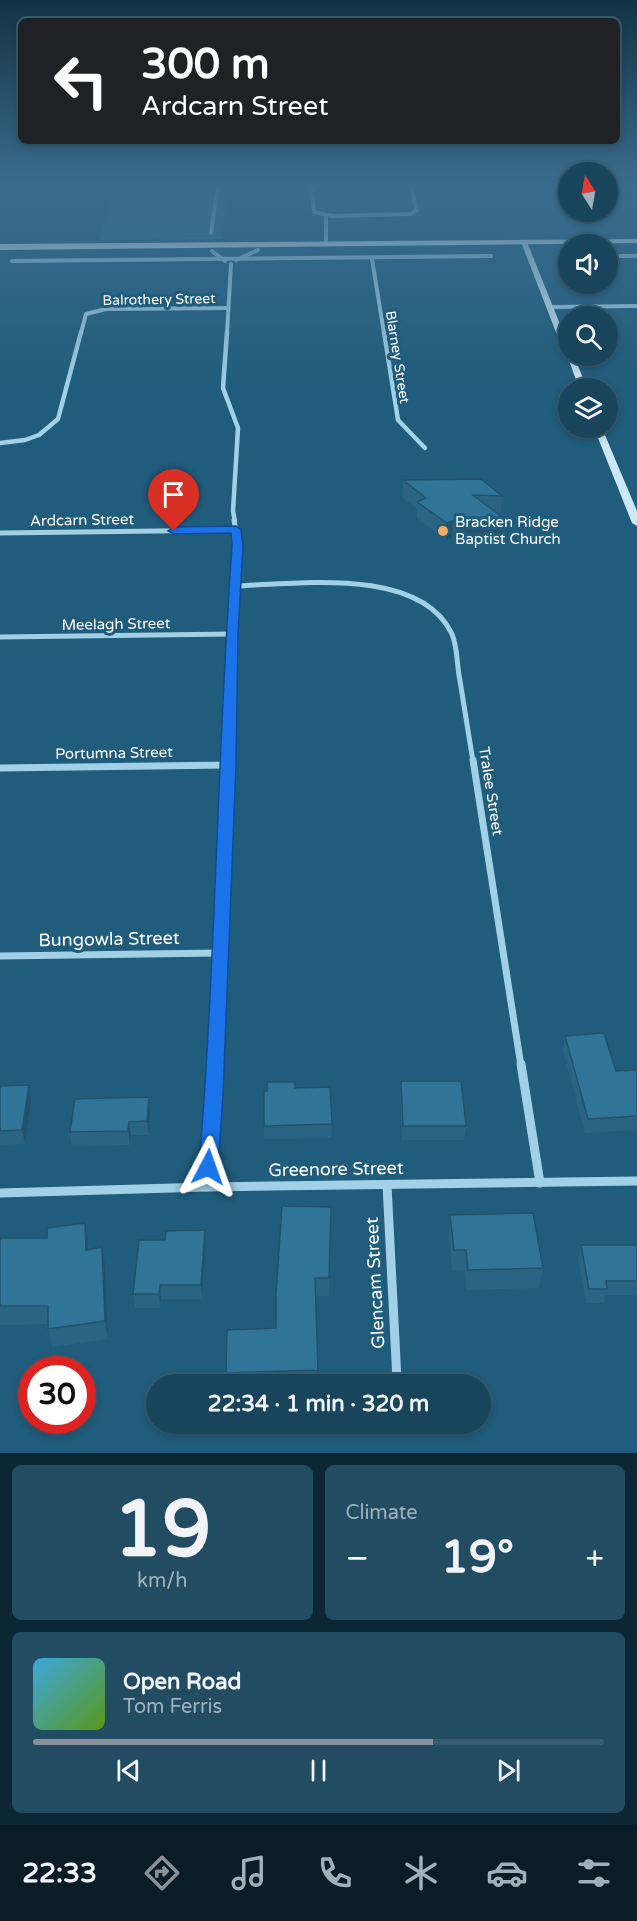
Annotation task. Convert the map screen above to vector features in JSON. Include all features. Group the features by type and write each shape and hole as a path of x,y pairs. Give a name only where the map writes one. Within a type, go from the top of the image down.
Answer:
{"main road":[{"path":"0,254 84,253"},
{"path":"528,253 558,327"},
{"path":"602,438 637,523"}],"street":[{"path":"215,253 230,262"},
{"path":"230,262 251,253"},
{"path":"12,261 230,262 491,256"},
{"path":"618,256 637,256"},
{"name":"Blarney Street","path":"372,259 398,420 425,448"},
{"path":"207,1187 214,1095 229,765 232,634 238,546 233,511 237,428 223,388 230,262"},
{"path":"550,307 637,306"},
{"name":"Balrothery Street","path":"0,443 41,435 49,431 58,419 86,314 106,309 228,308"},
{"name":"Ardcarn Street","path":"0,533 236,530"},
{"name":"Tralee Street","path":"235,586 352,583 388,588 419,600 442,618 453,637 540,1183"},
{"name":"Meelagh Street","path":"0,637 232,634"},
{"name":"Portumna Street","path":"0,768 229,765"},
{"name":"Bungowla Street","path":"0,956 219,953"},
{"name":"Greenore Street","path":"0,1193 207,1187 637,1181"},
{"name":"Glencam Street","path":"387,1185 397,1374"}],"building":[{"path":"481,479 502,496 473,495 502,517 464,529 453,521 447,523 417,502 426,498 403,480"},
{"path":"604,1033 616,1071 637,1070 637,1116 588,1119 565,1036"},
{"path":"401,1081 461,1081 466,1126 403,1126"},
{"path":"267,1082 295,1082 295,1088 330,1087 332,1124 264,1126 264,1091 267,1091"},
{"path":"29,1085 22,1130 0,1131 0,1086"},
{"path":"149,1097 147,1121 129,1122 128,1131 70,1132 75,1099"},
{"path":"282,1206 331,1207 329,1278 315,1278 318,1370 226,1373 227,1330 276,1328"},
{"path":"533,1213 543,1268 468,1270 466,1250 454,1250 450,1215"},
{"path":"85,1223 86,1250 102,1247 105,1321 48,1329 48,1306 0,1306 0,1238 47,1238 47,1228"},
{"path":"205,1230 201,1285 160,1285 159,1294 133,1294 139,1240 165,1240 166,1231"},
{"path":"581,1245 637,1245 637,1281 606,1281 607,1289 589,1289"}],"place":[{"name":"Bracken Ridge Baptist Church","path":"443,531"}],"route":[{"path":"174,531 236,530 238,546 232,634 229,765 214,1095 208,1167"}]}
